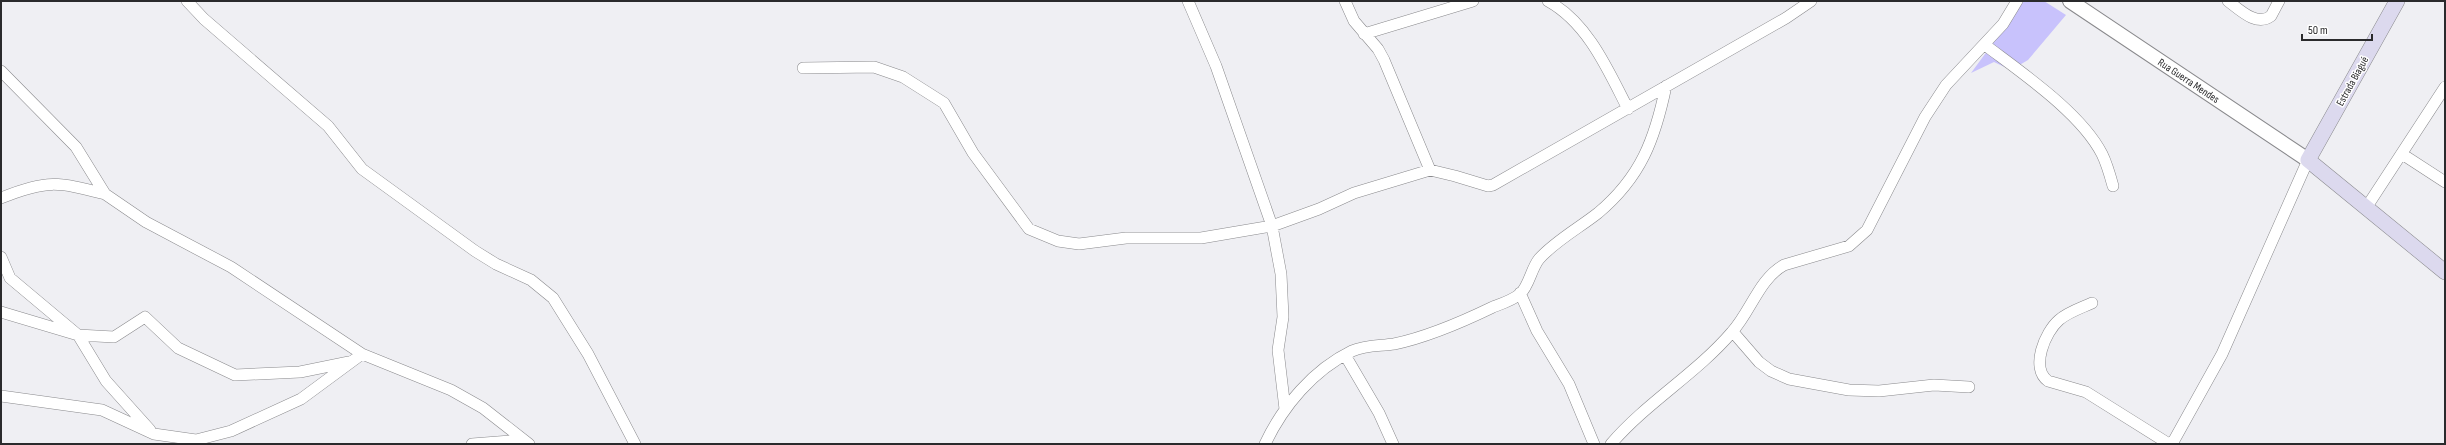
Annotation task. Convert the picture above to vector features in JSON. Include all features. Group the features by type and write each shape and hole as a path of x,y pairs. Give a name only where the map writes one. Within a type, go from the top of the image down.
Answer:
{"main road":[{"name":"Estrada Biagué","path":"2308,160 2398,1"},
{"path":"2308,160 2445,272"}],"street":[{"path":"187,1 204,19 328,126 362,169 475,251 496,264 531,280 553,298 584,347 635,444"},
{"path":"1188,1 1216,66 1272,226 1280,274 1283,317 1278,350 1285,409"},
{"path":"1345,1 1354,21 1378,49 1384,60 1430,170"},
{"path":"1364,34 1473,1"},
{"path":"1548,1 1562,10 1592,44 1628,109"},
{"path":"803,68 874,67 903,78 932,94 944,103 973,153 1029,229 1046,238 1079,244 1126,238 1201,238 1272,226 1312,212 1354,193 1430,170 1488,186 1493,185 1786,18 1811,1"},
{"path":"1611,444 1642,411 1697,367 1733,332 1766,280 1776,269 1784,264 1848,246 1867,230 1925,118 1946,84 1985,45 2003,24 2017,1"},
{"name":"Rua Guerra Mendes","path":"2070,1 2308,160"},
{"path":"2228,1 2247,15 2258,19 2265,19 2271,16 2279,1"},
{"path":"1985,45 2031,81 2087,132 2105,160 2113,186"},
{"path":"1,71 76,147 105,194"},
{"path":"1265,444 1285,409 1299,391 1345,355 1365,348 1394,344 1427,334 1493,307 1520,294 1538,260 1614,198 1639,166 1656,130 1666,86"},
{"path":"2366,208 2445,87"},
{"path":"2402,154 2445,182"},
{"path":"2172,444 2222,354 2308,160"},
{"path":"1,198 36,185 52,183 105,194 146,222 232,267 362,354 451,390 483,408 526,442"},
{"path":"1,257 10,278 78,335 106,381 154,434"},
{"path":"1520,294 1537,331 1569,384 1594,444"},
{"path":"2092,303 2057,321 2050,332 2040,356 2039,368 2043,377 2048,381 2086,392 2169,444"},
{"path":"1,312 78,335 114,338 145,317 178,348 235,375 300,372 352,362"},
{"path":"1733,332 1759,362 1771,371 1789,380 1849,390 1879,391 1934,385 1968,387"},
{"path":"1,396 102,410 154,434 196,440 231,431 301,399 362,354"},
{"path":"1345,355 1380,413 1393,444"},
{"path":"472,444 526,442"}],"shaded area":[{"path":"2024,1 2044,1 2066,15 2028,60 2011,70 1994,62 1971,73"}]}
